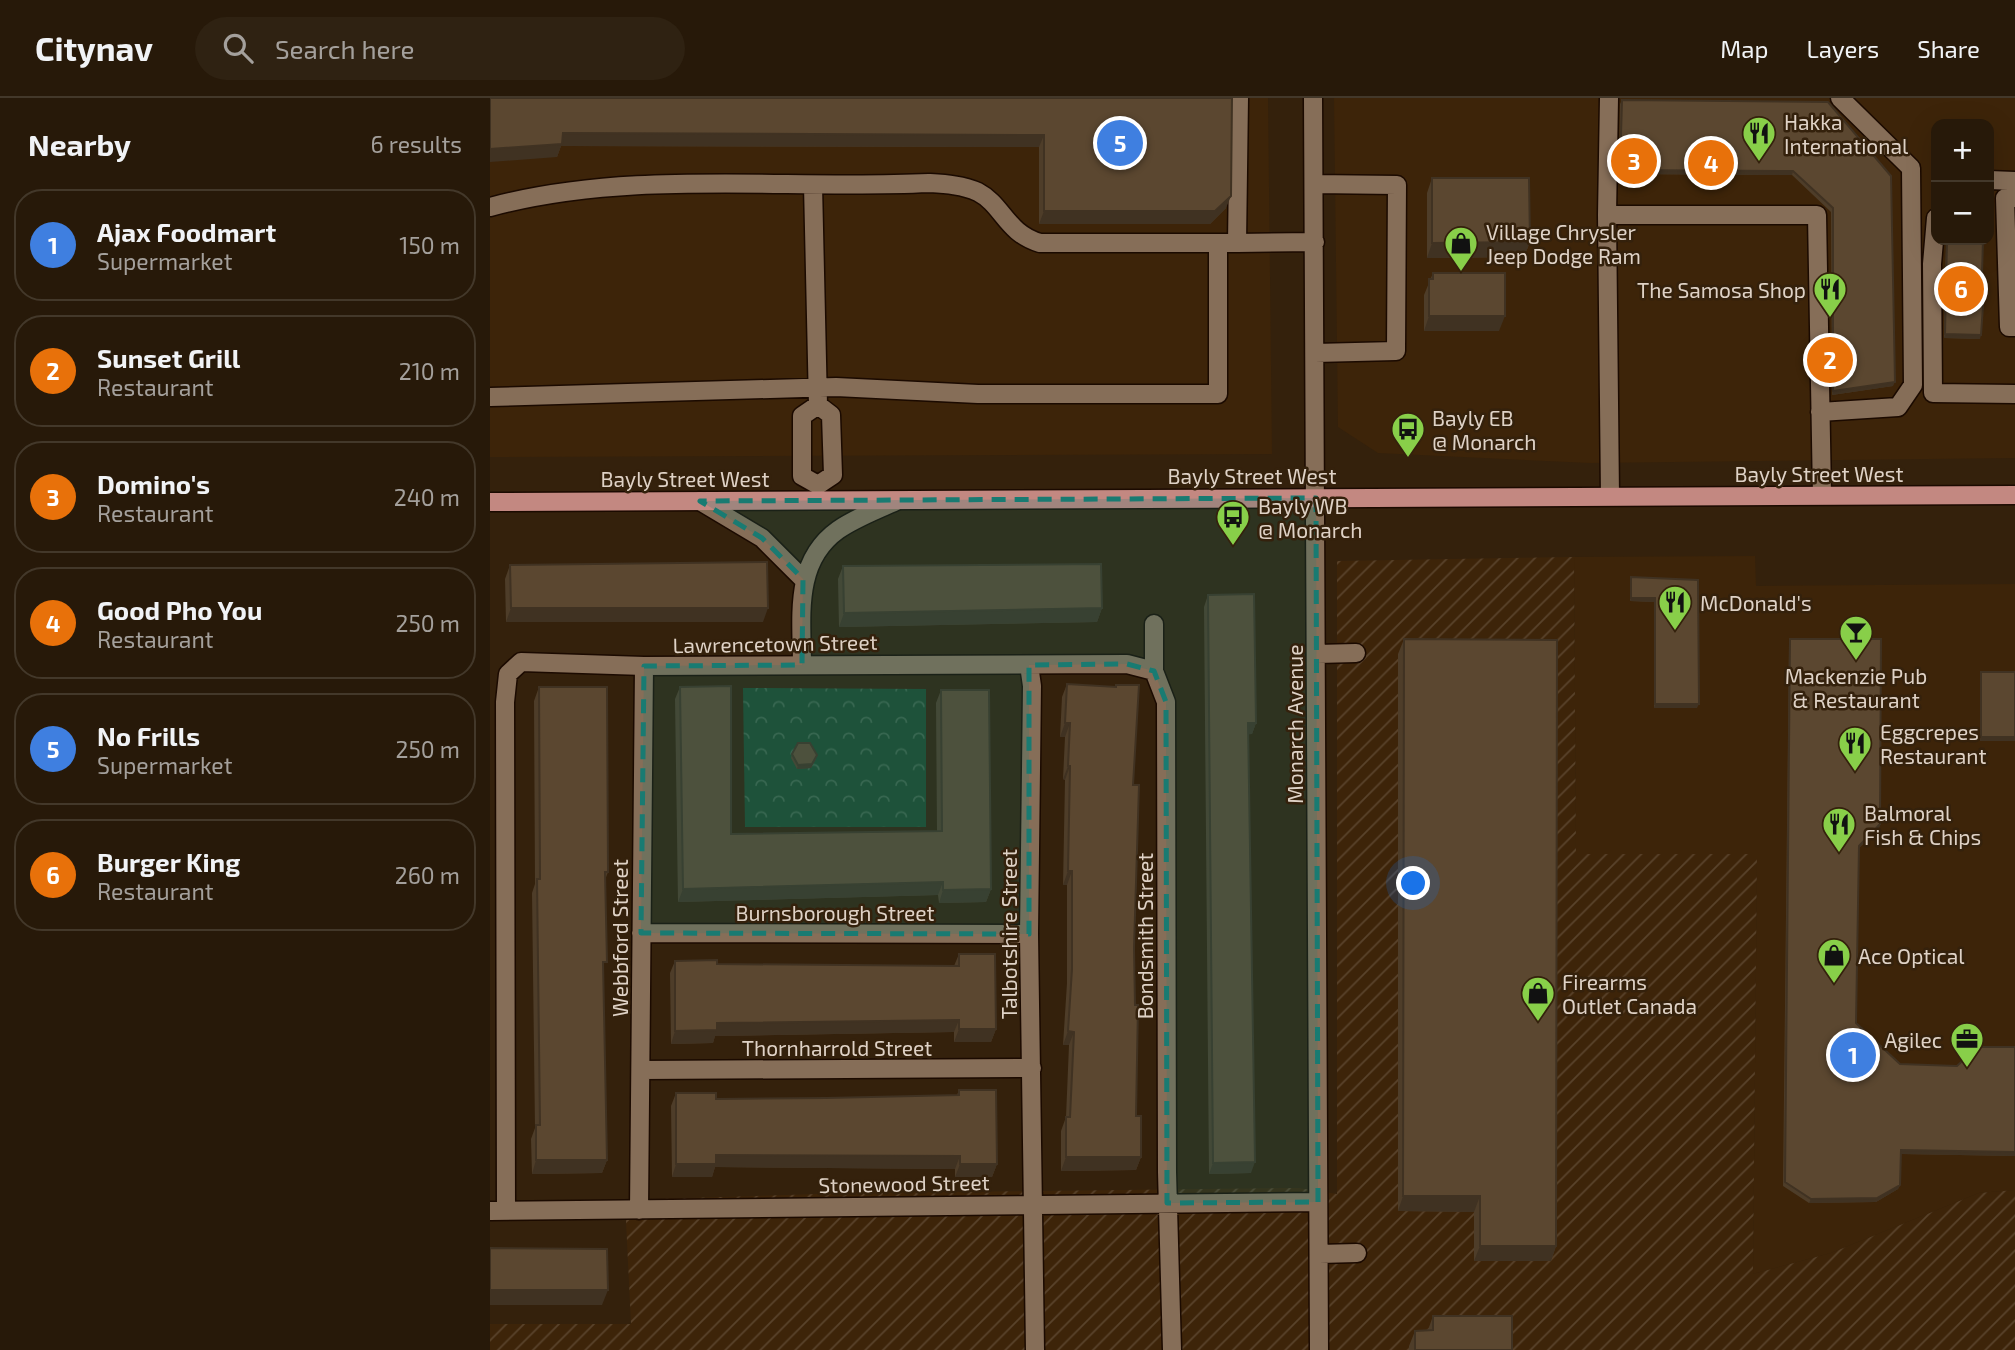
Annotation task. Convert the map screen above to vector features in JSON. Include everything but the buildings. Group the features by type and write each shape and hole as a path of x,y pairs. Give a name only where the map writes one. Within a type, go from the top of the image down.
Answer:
{"main road":[{"name":"Bayly Street West","path":"490,502 700,501 819,493 896,501 2015,495"}],"street":[{"path":"1237,243 1239,98"},
{"name":"Monarch Avenue","path":"1313,98 1319,1350"},
{"path":"1609,98 1607,215 1610,496"},
{"path":"1820,412 1898,407 1913,385 1911,168 1840,98"},
{"path":"1994,180 2015,181"},
{"path":"1314,184 1396,185 1396,351 1315,353"},
{"path":"813,185 818,396 831,415 834,475 819,493 802,476 802,416 818,396"},
{"path":"490,208 534,196 596,186 954,185 979,192 1022,237 1040,243 1315,242"},
{"path":"2015,198 2004,198 2009,327 2015,327"},
{"path":"1607,215 1817,215 1822,495"},
{"path":"490,397 1218,394 1218,243"},
{"path":"1934,245 1933,393 2015,394"},
{"path":"700,501 762,538 803,579"},
{"path":"802,665 803,579 819,549 837,530 896,501"},
{"name":"Bondsmith Street","path":"1154,625 1154,671 1166,702 1167,1203 1171,1350"},
{"path":"1317,653 1356,653"},
{"name":"Lawrencetown Street","path":"498,1211 505,702 508,674 521,662 644,666 1029,665"},
{"path":"1029,665 1127,664 1154,671"},
{"name":"Talbotshire Street","path":"1029,665 1032,686 1029,934 1035,1350"},
{"name":"Webbford Street","path":"639,1210 644,666"},
{"name":"Burnsborough Street","path":"641,933 1029,934"},
{"name":"Thornharrold Street","path":"642,1070 1032,1068"},
{"name":"Stonewood Street","path":"498,1211 1034,1203 1318,1202"},
{"path":"1318,1254 1357,1254"}],"highlighted area":[{"path":"1316,498 1318,1202 1167,1203 1166,702 1154,671 1127,664 1029,665 1029,934 641,933 644,666 802,665 803,579 762,538 700,501"}],"shaded area":[{"path":"490,98 1268,98 1272,454 490,457"},
{"path":"1334,98 2015,98 2015,458 1590,463 1378,453 1338,427"},
{"path":"1755,556 1756,586 2015,584 2015,1190 1979,1193 1831,1253 1753,1274 1757,854 1576,855 1574,557"},
{"path":"1574,557 1576,854 1757,854 1753,1274 1831,1253 1979,1193 2015,1190 2015,1350 490,1350 490,1324 631,1324 625,1200 850,1193 1298,1188 1337,1194 1337,561"}],"green space":[{"path":"743,688 926,689 926,827 745,827"}],"place":[{"name":"No Frills","path":"1120,143"},
{"name":"Domino's","path":"1634,161"},
{"name":"Good Pho You","path":"1711,163"},
{"name":"Hakka International","path":"1759,163"},
{"name":"Village Chrysler Jeep Dodge Ram","path":"1461,273"},
{"name":"Burger King","path":"1961,289"},
{"name":"The Samosa Shop","path":"1830,319"},
{"name":"Sunset Grill","path":"1830,360"},
{"name":"Bayly EB @ Monarch","path":"1408,459"},
{"name":"Bayly WB @ Monarch","path":"1233,547"},
{"name":"McDonald's","path":"1675,632"},
{"name":"Mackenzie Pub & Restaurant","path":"1856,662"},
{"name":"Eggcrepes Restaurant","path":"1855,773"},
{"name":"Balmoral Fish & Chips","path":"1839,854"},
{"name":"Ace Optical","path":"1834,985"},
{"name":"Firearms Outlet Canada","path":"1538,1023"},
{"name":"Ajax Foodmart","path":"1853,1055"},
{"name":"Agilec","path":"1967,1069"}]}
